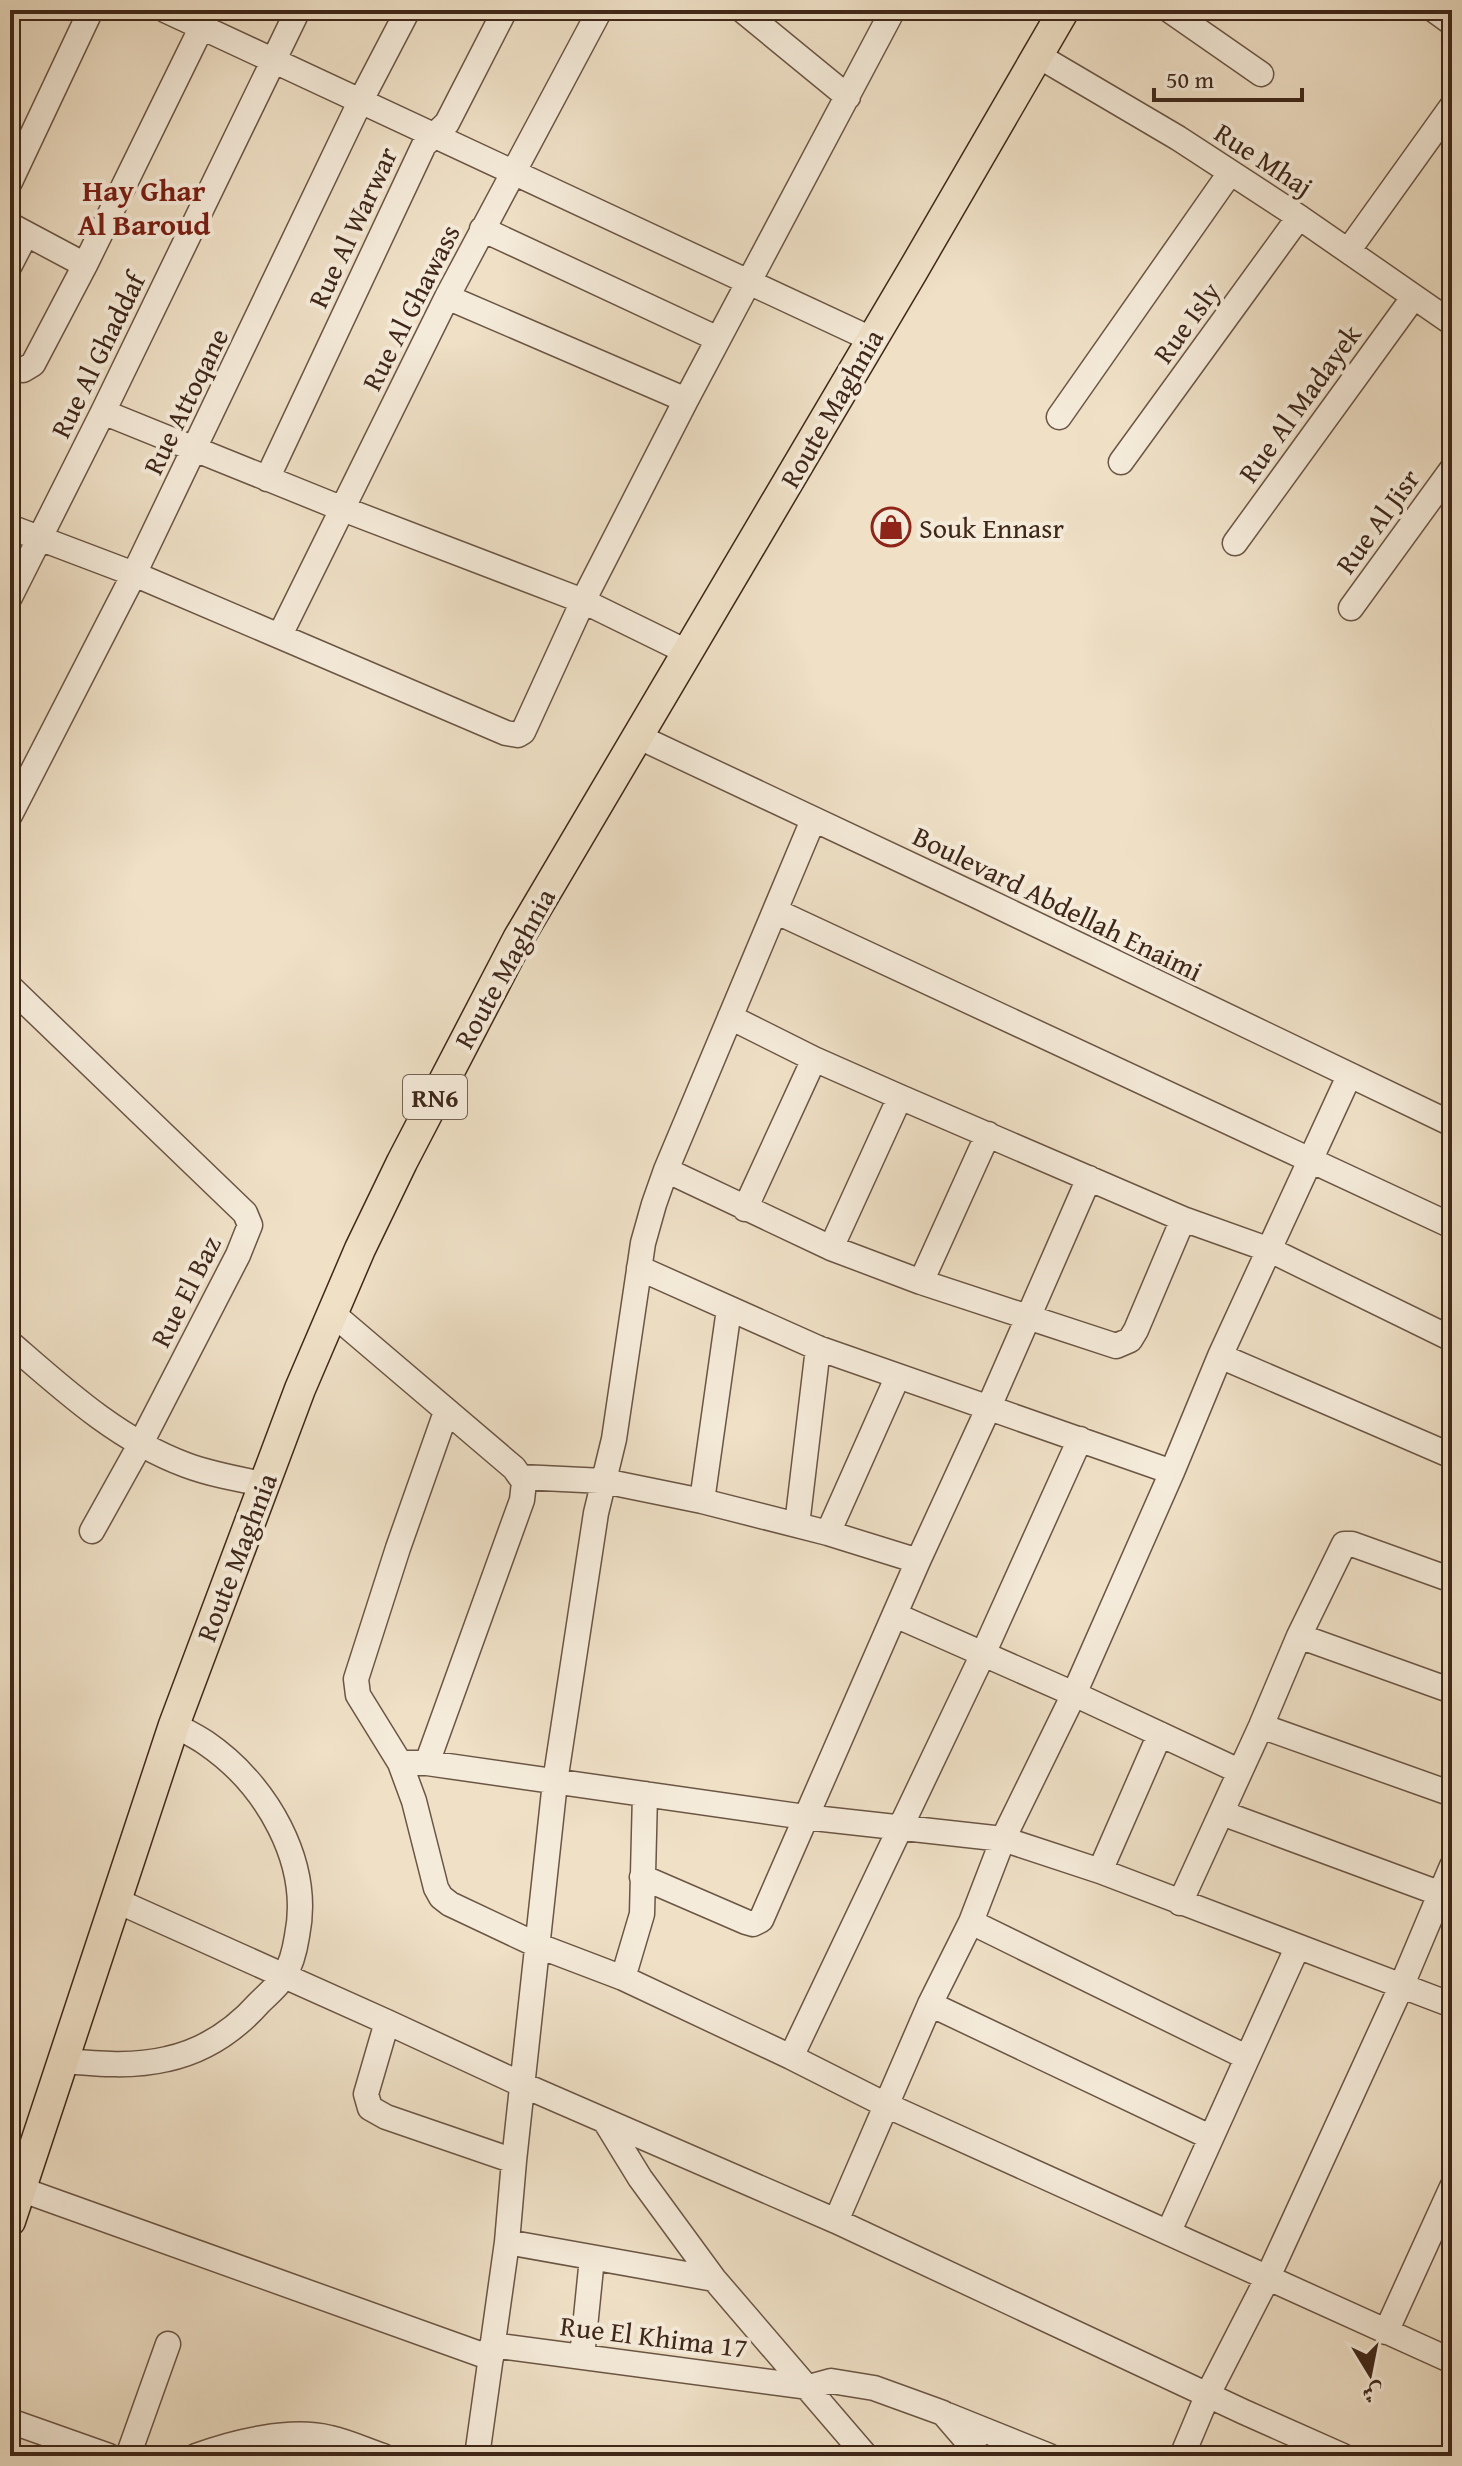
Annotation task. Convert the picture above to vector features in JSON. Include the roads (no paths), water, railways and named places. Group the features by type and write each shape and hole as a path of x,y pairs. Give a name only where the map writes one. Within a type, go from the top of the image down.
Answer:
{"main road":[{"name":"Route Maghnia","path":"10,2221 174,1725 263,1484 360,1249 462,1044 526,926 1064,10"}],"street":[{"path":"10,182 91,10"},
{"path":"165,10 206,18 273,61 871,339"},
{"name":"Rue Al Ghaddaf","path":"10,597 298,10"},
{"name":"Rue Attoqane","path":"10,815 134,574 360,102 408,10"},
{"name":"Rue Al Warwar","path":"267,479 420,154 433,134 447,123 505,10"},
{"name":"Rue Al Ghawass","path":"280,635 447,297 600,10"},
{"path":"742,10 848,97"},
{"path":"10,527 134,574 506,733 518,735 527,727 583,601 686,400 893,10"},
{"path":"1169,10 1261,74"},
{"path":"1434,10 1452,23"},
{"path":"16,369 33,364 206,18"},
{"name":"Rue Mhaj","path":"1037,55 1165,131 1299,217 1452,323"},
{"path":"1348,251 1452,106"},
{"path":"1059,417 1230,173"},
{"name":"Rue Isly","path":"1121,462 1299,217"},
{"path":"10,265 18,229 85,265"},
{"path":"482,229 718,339"},
{"path":"447,297 686,400"},
{"name":"Rue Al Madayek","path":"1235,543 1413,298"},
{"path":"103,412 583,601 687,652"},
{"name":"Rue Al Jisr","path":"1351,608 1452,469"},
{"name":"Boulevard Abdellah Enaimi","path":"637,736 1452,1124"},
{"path":"477,2456 507,2242 555,1782 587,1567 616,1426 639,1268 654,1204 666,1170 813,820"},
{"path":"775,911 1452,1226"},
{"name":"Rue El Baz","path":"10,987 249,1219 248,1232 238,1255 141,1443"},
{"path":"730,1017 900,1097 1183,1219 1270,1250 1452,1339"},
{"path":"745,1209 814,1059"},
{"path":"836,2221 930,2004 971,1922 1003,1839 1074,1694 1220,1356 1349,1076"},
{"path":"831,1248 900,1097"},
{"path":"921,1282 988,1134"},
{"path":"666,1170 831,1248 921,1282 1116,1346 1130,1340 1183,1219"},
{"path":"642,1877 746,1922 758,1923 1089,1178"},
{"path":"639,1268 818,1348 1172,1472"},
{"path":"702,1501 729,1309"},
{"path":"332,1313 514,1468 524,1482 522,1500 427,1763"},
{"path":"10,1343 80,1403 141,1443 185,1465 263,1484"},
{"path":"797,1525 818,1348"},
{"path":"1220,1356 1452,1456"},
{"path":"828,1533 897,1378"},
{"path":"446,1412 356,1679 358,1695 400,1763 441,1897 465,1913 623,1978 886,2105 1452,2361"},
{"path":"791,2057 983,1654 1080,1439"},
{"path":"92,1531 141,1443"},
{"path":"521,1477 604,1481 702,1501 828,1533 918,1561"},
{"path":"1180,1903 1299,1636 1344,1544 1352,1544 1452,1580"},
{"path":"895,1615 1239,1771"},
{"path":"1299,1636 1452,1691"},
{"path":"64,2061 97,2064 166,2060 200,2049 227,2034 253,2011 284,1976 295,1946 301,1901 296,1871 283,1834 264,1800 236,1768 206,1743 174,1725"},
{"path":"1261,1726 1452,1794"},
{"path":"1100,1871 1160,1734"},
{"path":"400,1763 427,1763 805,1817 1003,1839 1100,1871 1452,2005"},
{"path":"623,1978 642,1914 645,1794"},
{"path":"1222,1813 1446,1896"},
{"path":"1182,2456 1208,2394 1267,2279 1446,1896 1452,1866"},
{"path":"115,1900 523,2085 836,2221 1343,2456"},
{"path":"971,1922 1246,2057"},
{"path":"1169,2231 1297,1948"},
{"path":"930,2004 1210,2137"},
{"path":"387,2022 366,2094 370,2108 386,2117 514,2161"},
{"path":"605,2121 640,2178 714,2279 866,2456"},
{"path":"1386,2332 1452,2187"},
{"name":"Rue El Khima 17","path":"20,2189 491,2352 582,2357 809,2387 831,2381 874,2388 1049,2456"},
{"path":"507,2242 714,2279"},
{"path":"582,2357 592,2258"},
{"path":"128,2456 168,2344"},
{"path":"943,2413 980,2456"},
{"path":"10,2421 109,2456"},
{"path":"196,2456 229,2444 305,2435 329,2437 383,2456"}],"place":[{"name":"Souk Ennasr","path":"891,527"}],"district":[{"name":"Hay Ghar Al Baroud","path":"144,207"}]}
